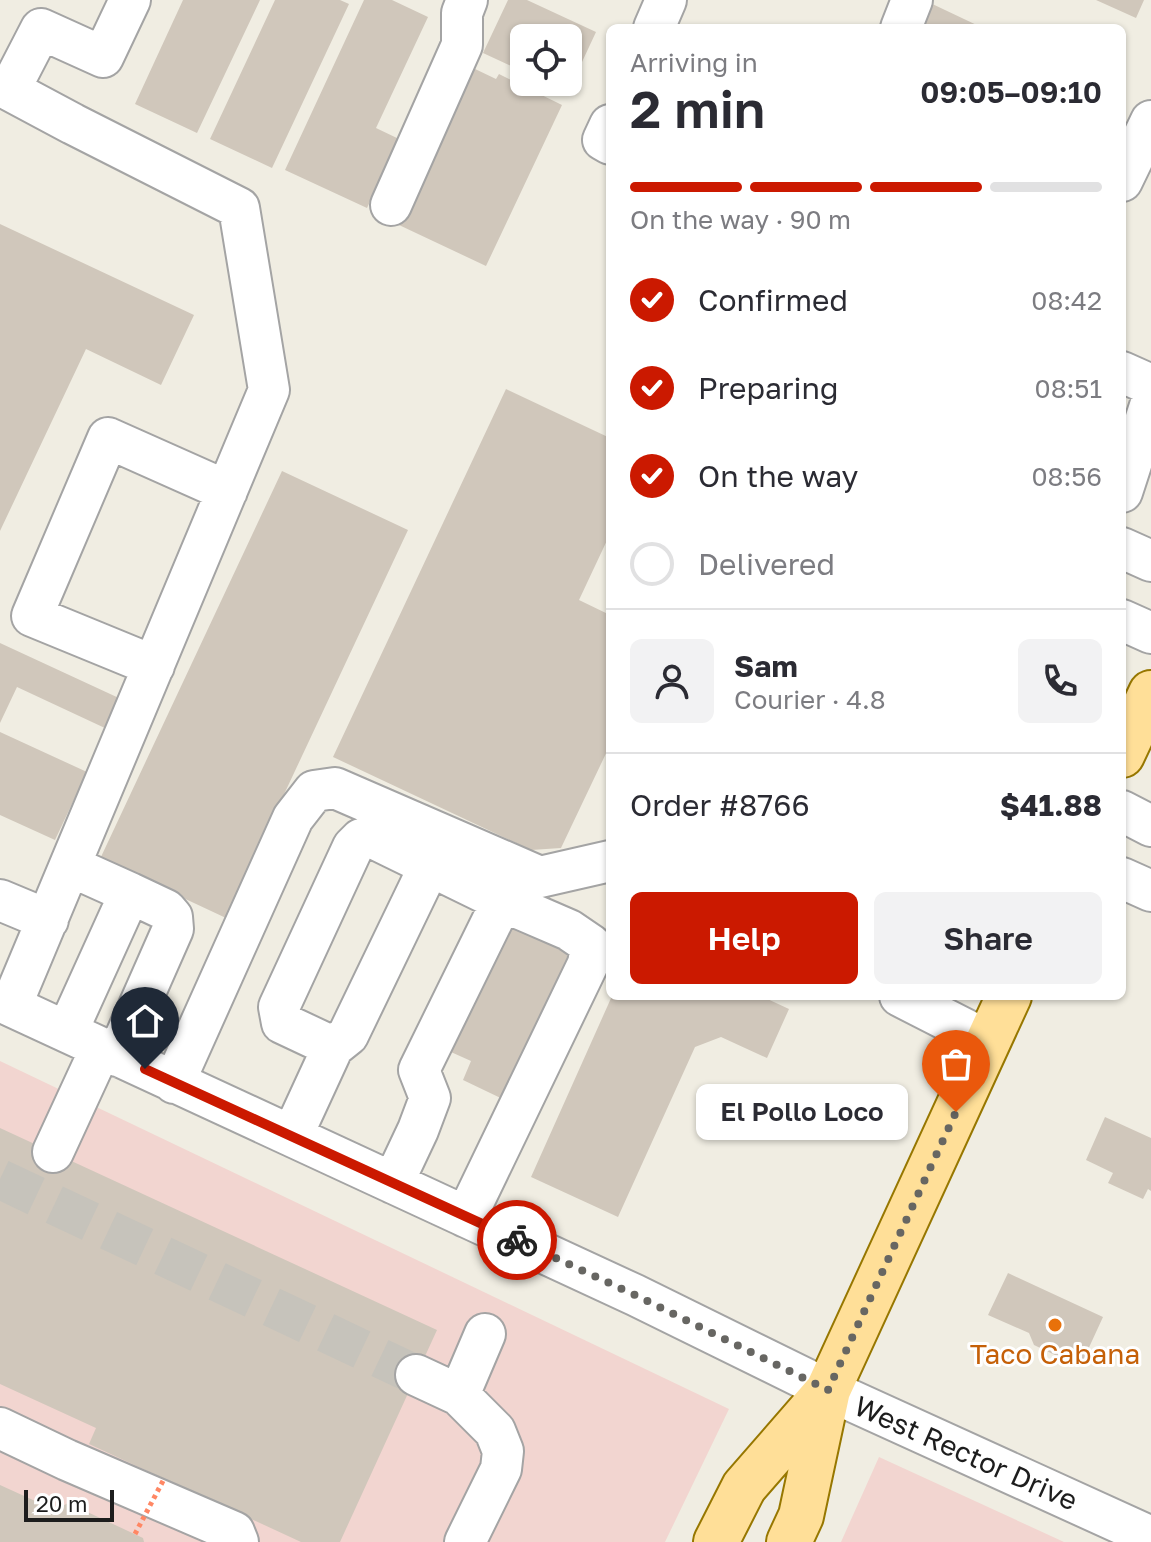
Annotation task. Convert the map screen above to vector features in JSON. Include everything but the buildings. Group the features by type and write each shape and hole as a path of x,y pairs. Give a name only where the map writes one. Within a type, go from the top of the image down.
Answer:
{"main road":[{"path":"1126,742 1140,697"},
{"path":"789,1542 801,1516 828,1390 1007,1000"},
{"path":"716,1542 744,1487 828,1390"}],"street":[{"path":"6,1004 48,920 269,390 239,208 5,87 41,29 103,57 130,0"},
{"path":"656,24 666,0"},
{"path":"903,24 912,0"},
{"path":"391,205 462,45 457,4"},
{"path":"1126,173 1151,121"},
{"path":"1126,374 1151,385"},
{"path":"1126,480 1151,403"},
{"path":"154,666 32,616 108,438 227,491"},
{"path":"1126,550 1151,561"},
{"path":"1126,622 1151,633"},
{"path":"174,1083 293,818 314,791 335,788 540,877 606,862"},
{"path":"1126,813 1151,826"},
{"path":"333,1047 282,1023 279,1007 353,847 361,839 371,837 569,930 591,945 588,964 466,1217"},
{"path":"292,1136 333,1047 348,1035 430,865"},
{"path":"70,866 166,910 172,917 173,929 95,1046"},
{"path":"1126,880 1151,891"},
{"path":"53,1152 95,1046 130,893"},
{"path":"0,900 48,920"},
{"path":"393,1183 430,1098 419,1070 502,901"},
{"path":"908,1000 988,1041"},
{"name":"West Rector Drive","path":"6,1004 635,1295 828,1390 1151,1537"},
{"path":"459,1395 485,1334"},
{"path":"416,1375 459,1395 495,1431 503,1451 501,1469 465,1542"},
{"path":"0,1428 234,1532 238,1542"}],"path":[{"path":"135,1534 164,1479"}],"shaded area":[{"path":"0,1061 729,1409 665,1542 0,1542"},
{"path":"879,1457 1064,1542 841,1542"}],"tunnel":[{"path":"0,1179 416,1375"}],"way so far":[{"path":"517,1240 828,1390 956,1112"}],"place":[{"name":"El Pollo Loco","path":"956,1112"},
{"name":"Taco Cabana","path":"1055,1325"}],"route":[{"path":"145,1069 517,1240"}]}
